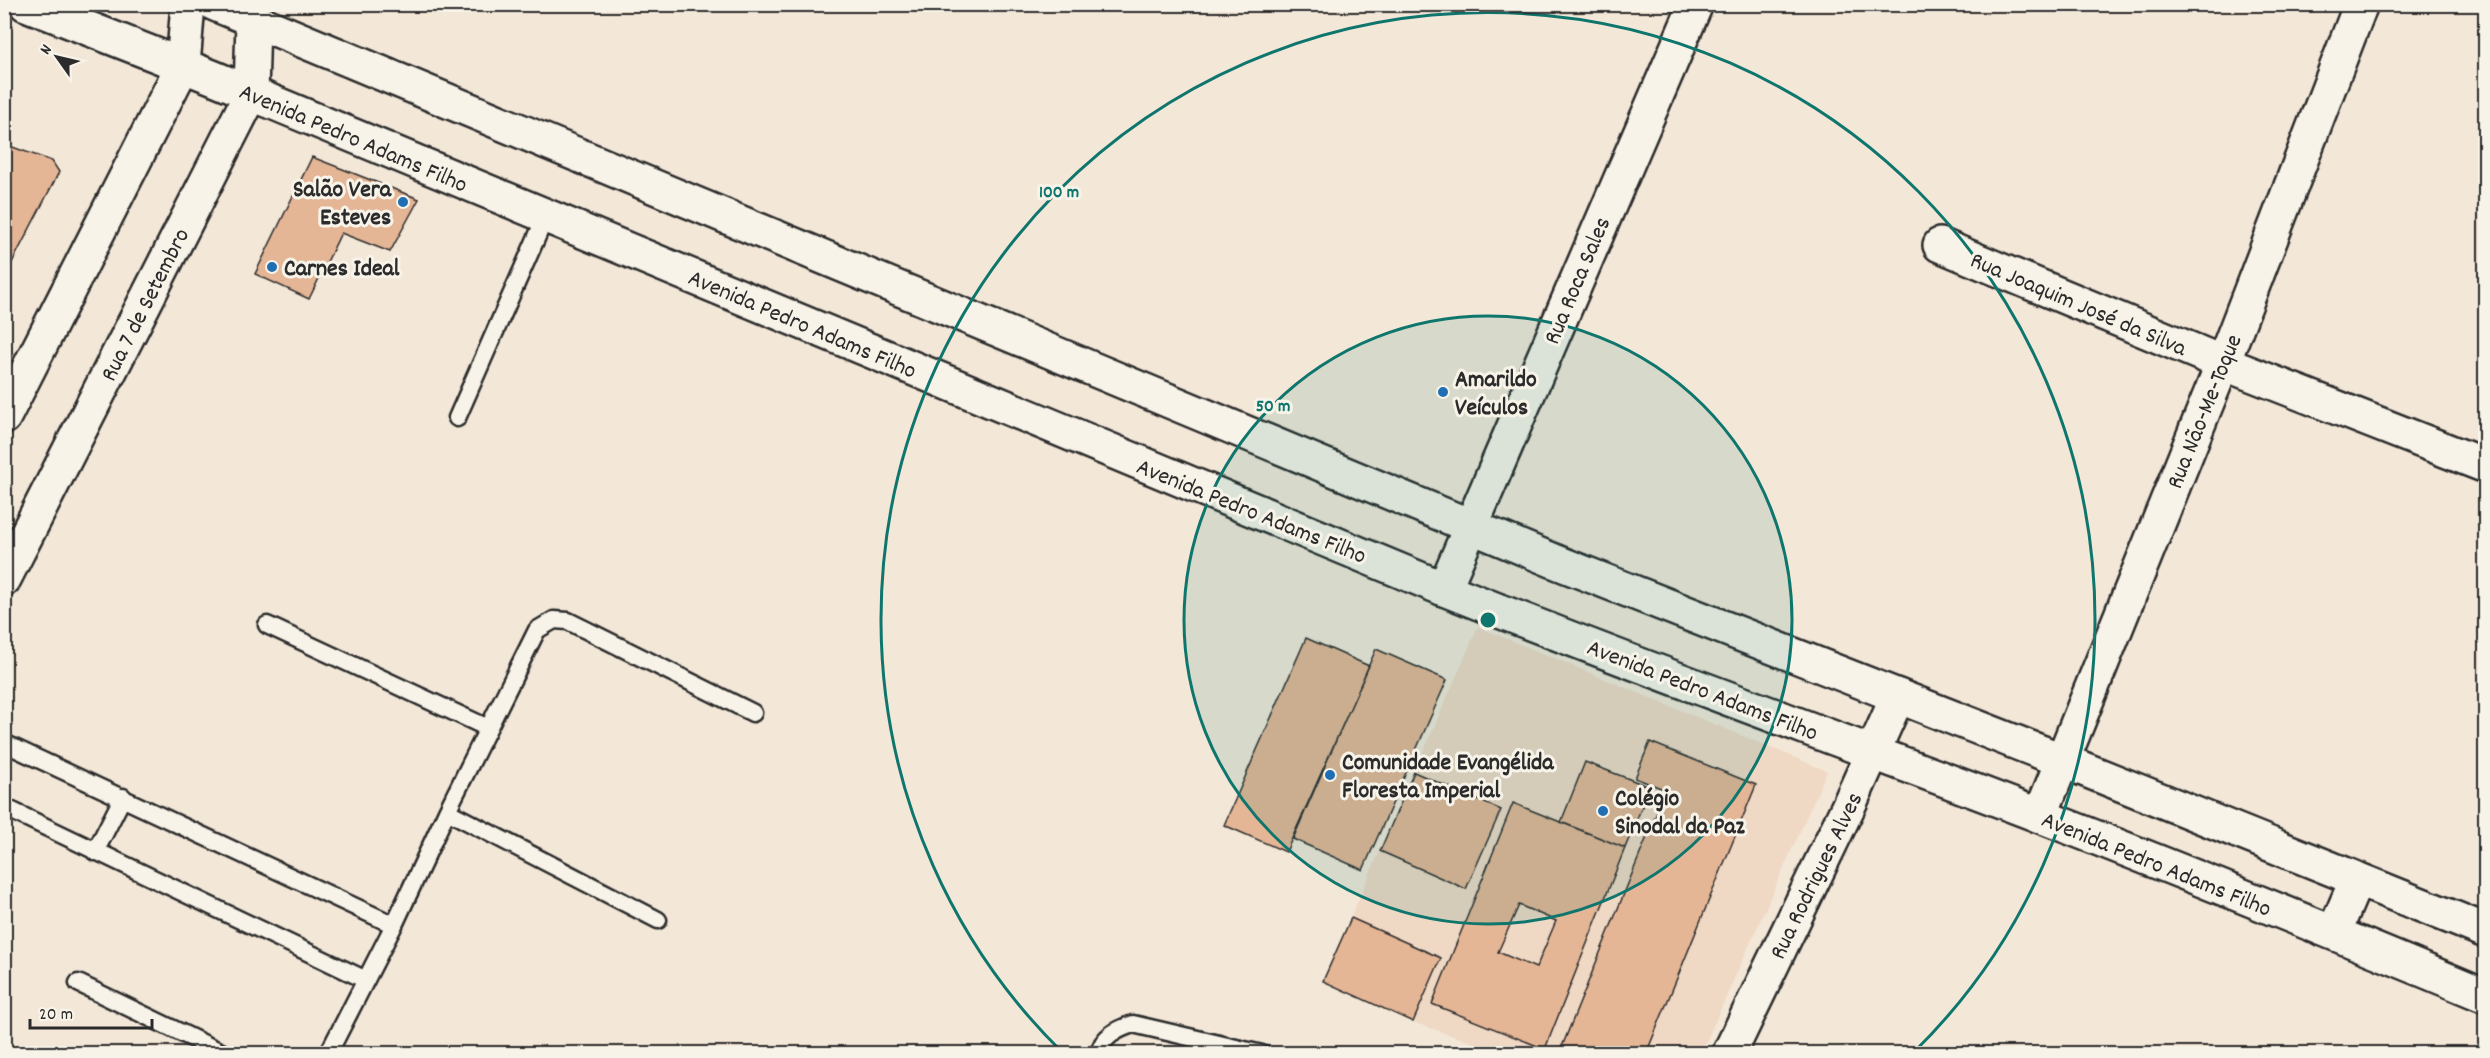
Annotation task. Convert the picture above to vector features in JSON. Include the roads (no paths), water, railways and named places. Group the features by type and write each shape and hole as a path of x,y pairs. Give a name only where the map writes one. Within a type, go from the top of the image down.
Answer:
{"main road":[{"name":"Avenida Pedro Adams Filho","path":"26,4 183,65 1444,589 2040,816 2486,996"},
{"path":"4,417 183,65 188,4"},
{"path":"215,4 251,12 1470,526 2486,931"},
{"name":"Rua Roca Sales","path":"1444,589 1696,4"},
{"name":"Rua Não-Me-Toque","path":"2040,816 2223,363 2361,4"},
{"name":"Rua 7 de Setembro","path":"4,579 251,94 251,12"},
{"name":"Rua Joaquim José da Silva","path":"1940,245 2223,363 2486,466"},
{"name":"Rua Rodrigues Alves","path":"1729,1053 1874,753 1898,696"},
{"path":"2334,933 2357,879"}],"lane":[{"path":"457,418 546,216"},
{"path":"328,1053 394,925 447,810 537,630 554,620 568,621 753,713"},
{"path":"267,625 488,728"},
{"path":"4,743 394,925"},
{"path":"95,852 123,797"},
{"path":"4,807 366,980"},
{"path":"447,810 658,920"},
{"path":"78,983 225,1053"},
{"path":"1099,1053 1100,1048 1114,1031 1133,1024 1262,1053"}],"place":[{"name":"Salão Vera Esteves","path":"403,202"},
{"name":"Carnes Ideal","path":"272,267"},
{"name":"Amarildo Veículos","path":"1443,392"},
{"name":"Comunidade Evangélida Floresta Imperial","path":"1330,775"},
{"name":"Colégio Sinodal da Paz","path":"1603,811"}]}
